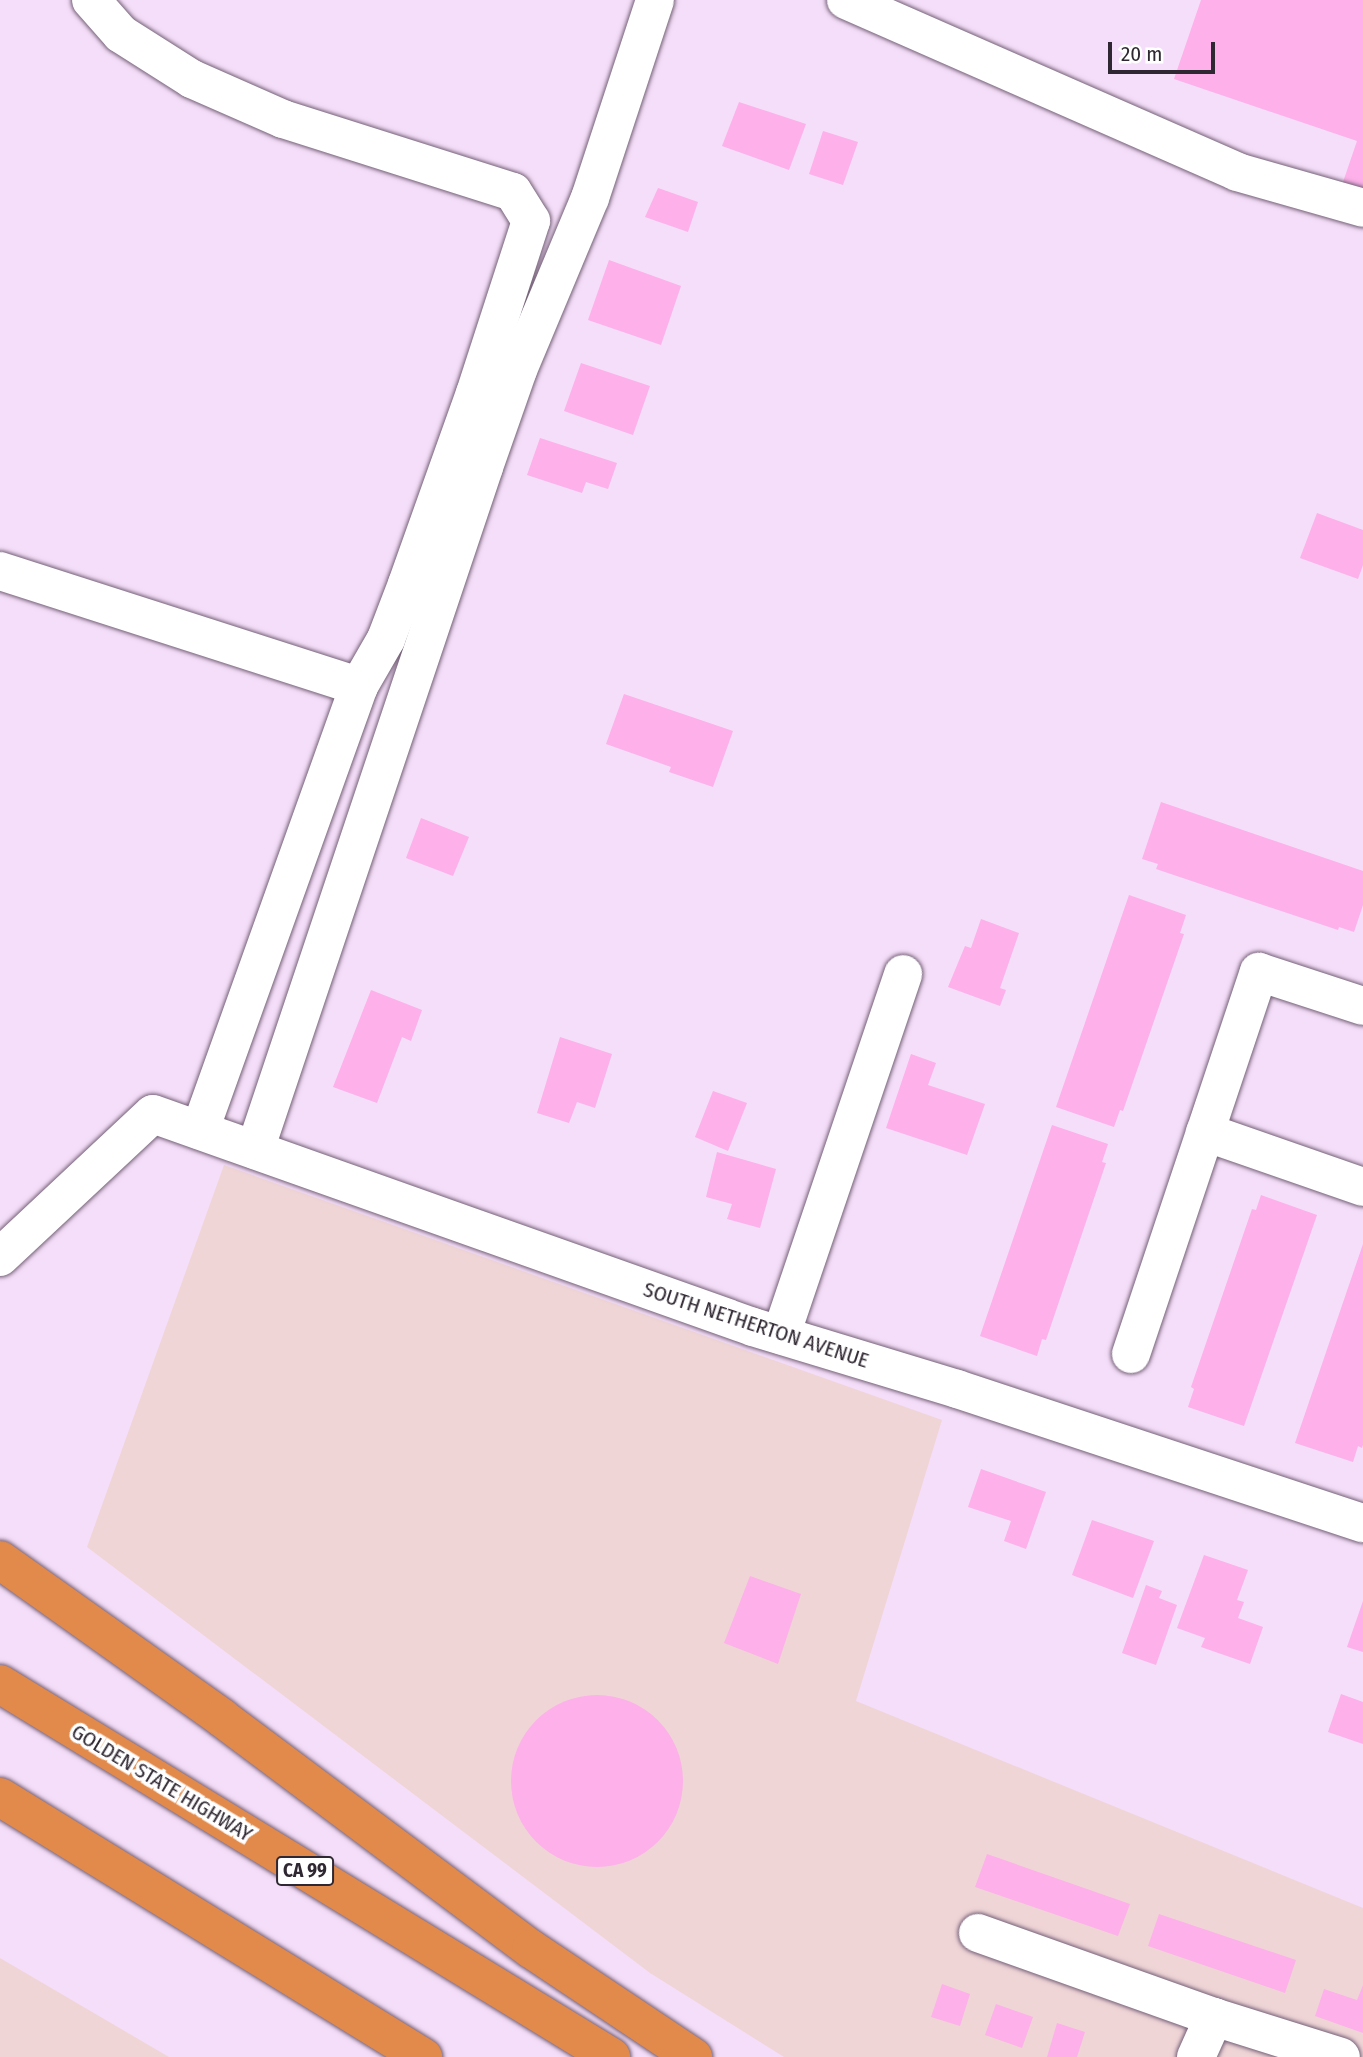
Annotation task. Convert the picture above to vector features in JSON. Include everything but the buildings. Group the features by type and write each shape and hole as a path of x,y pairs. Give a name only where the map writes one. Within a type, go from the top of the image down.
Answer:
{"highway":[{"path":"0,1560 211,1711 531,1949 693,2057"},
{"name":"GOLDEN STATE HIGHWAY","path":"0,1684 611,2057"},
{"path":"7,1803 423,2057"}],"street":[{"path":"91,0 121,34 192,79 283,119 513,192 531,221 475,393 407,584 386,639 359,686 200,1130"},
{"path":"255,1150 484,467 518,370 590,198 655,0"},
{"path":"846,0 1237,172 1363,208"},
{"path":"0,571 359,686"},
{"path":"1131,1354 1259,972 1363,1006"},
{"path":"781,1335 903,974"},
{"name":"SOUTH NETHERTON AVENUE","path":"0,1256 153,1114 781,1335 1031,1413 1363,1523"},
{"path":"1205,1132 1363,1187"},
{"path":"978,1933 1214,2017 1341,2057"},
{"path":"1196,2057 1214,2017"}],"shaded area":[{"path":"224,1165 942,1420 856,1701 1363,1908 1363,2057 784,2057 650,1973 87,1547"},
{"path":"0,1958 169,2057 0,2057"}]}
